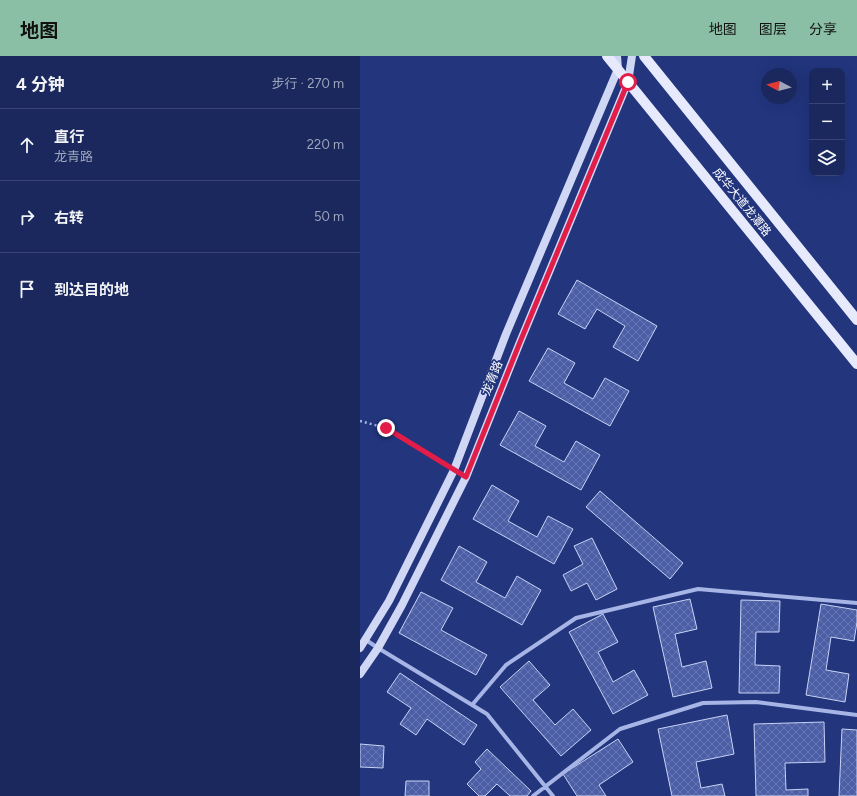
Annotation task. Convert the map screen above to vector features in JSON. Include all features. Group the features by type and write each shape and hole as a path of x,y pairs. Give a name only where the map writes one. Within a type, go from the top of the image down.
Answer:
{"main road":[{"name":"成华大道龙潭路","path":"607,56 857,364"},
{"name":"成华大道龙潭路","path":"644,56 857,320"}],"street":[{"path":"617,56 618,69"},
{"name":"龙青路","path":"360,674 378,648 402,605 466,477 520,342 628,82 632,56"},
{"name":"龙青路","path":"360,648 389,601 454,470 506,334 618,69"},
{"path":"472,705 506,665 576,618 698,589 857,603"},
{"path":"366,640 488,714 553,796"},
{"path":"533,796 620,729 703,703 756,702 857,715"}],"path":[{"path":"360,422 386,428 454,470"}],"building":[{"path":"577,280 657,326 638,361 613,347 625,326 597,309 585,329 558,314"},
{"path":"548,348 575,363 564,383 593,399 605,378 629,391 610,426 529,381"},
{"path":"519,411 546,426 535,446 564,462 576,441 600,455 581,490 500,445"},
{"path":"492,485 519,501 508,521 537,537 548,516 573,529 554,564 473,519"},
{"path":"600,491 683,563 670,579 586,507"},
{"path":"592,538 617,589 596,600 587,583 571,591 563,575 583,564 574,546"},
{"path":"459,546 487,562 476,582 505,598 517,576 541,590 522,625 441,580"},
{"path":"421,592 453,608 441,630 487,655 476,675 399,633"},
{"path":"690,599 697,629 675,634 682,667 706,661 712,688 673,697 653,607"},
{"path":"741,600 780,601 779,632 756,632 755,665 780,666 779,693 739,693"},
{"path":"821,604 857,610 854,641 831,637 826,670 849,674 845,702 806,695"},
{"path":"603,614 618,642 598,652 613,682 634,670 648,695 613,714 569,632"},
{"path":"529,661 550,685 533,700 555,725 573,709 591,730 561,756 500,687"},
{"path":"400,673 477,725 464,745 427,719 416,735 400,724 411,708 387,692"},
{"path":"727,715 734,754 696,762 701,788 722,784 725,796 672,796 658,729"},
{"path":"824,722 825,762 785,763 786,790 808,789 808,796 756,796 754,724"},
{"path":"842,729 857,730 857,796 839,796"},
{"path":"618,739 633,762 599,785 606,796 577,796 563,774"},
{"path":"360,744 384,746 383,768 360,767"},
{"path":"487,749 531,791 527,796 510,796 497,784 485,796 479,796 467,784 481,769 475,762"},
{"path":"406,781 429,781 429,796 405,796"}],"route":[{"path":"386,428 466,477 520,342 628,82"}]}
